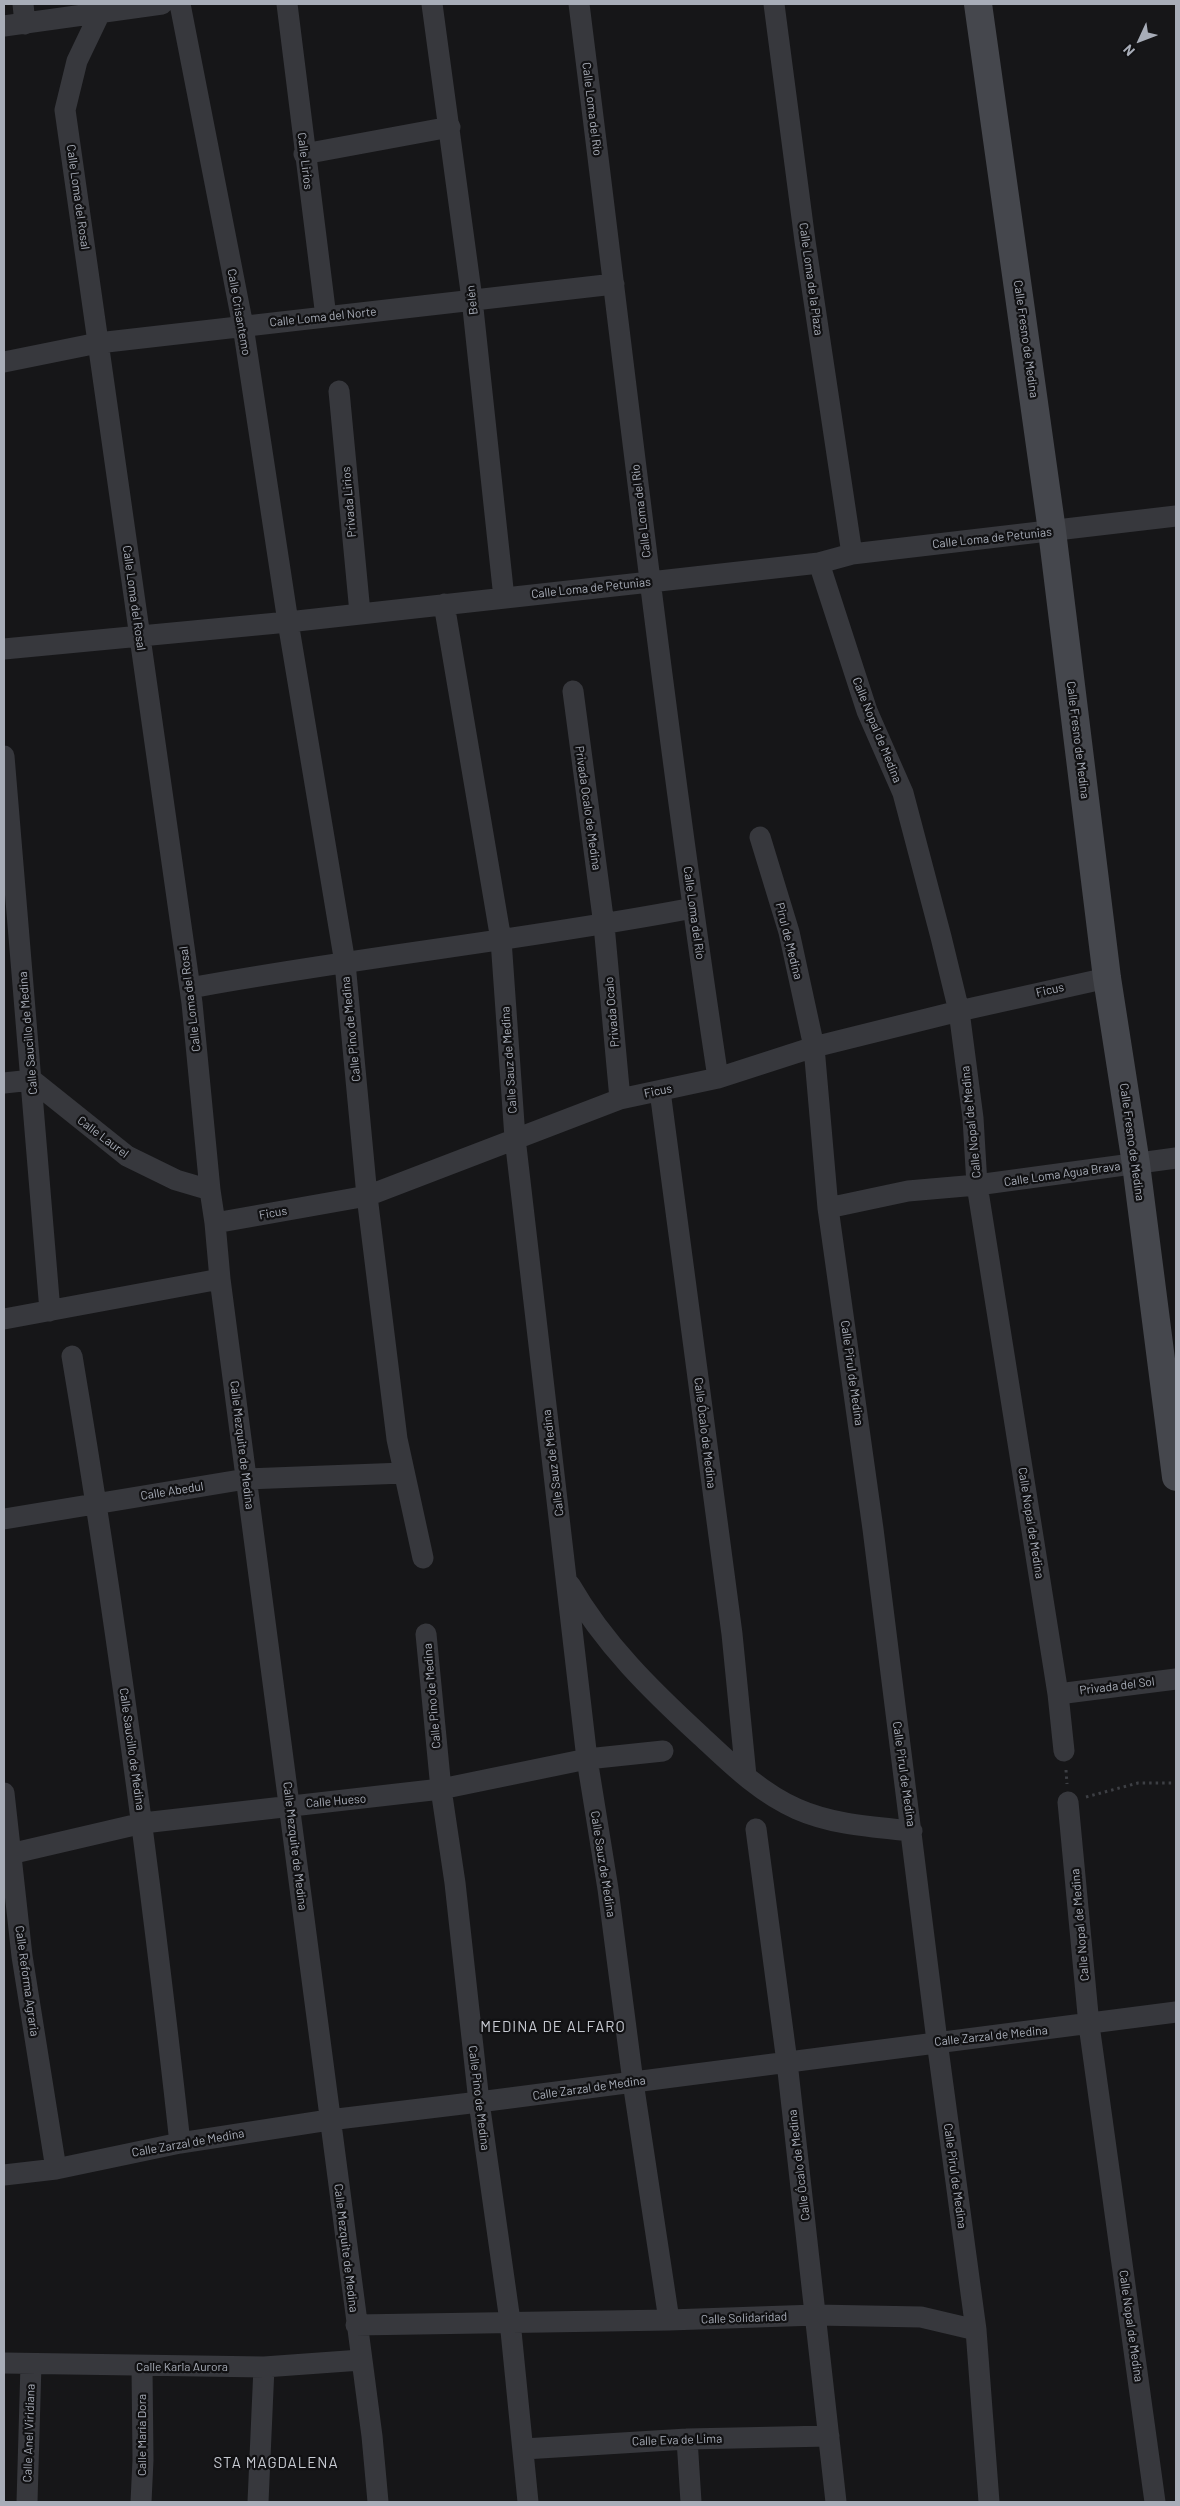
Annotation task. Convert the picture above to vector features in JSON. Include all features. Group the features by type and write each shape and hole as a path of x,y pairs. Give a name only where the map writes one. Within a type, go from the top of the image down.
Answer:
{"street":[{"path":"17,18 100,13 162,4"},
{"name":"Calle Crisantemo","path":"180,4 243,326 288,622"},
{"name":"Calle Lirios","path":"287,4 304,154 326,317"},
{"name":"Belén","path":"432,4 472,299 504,598"},
{"name":"Calle Loma del Río","path":"579,4 650,582 693,908 718,1078"},
{"name":"Calle Loma de la Plaza","path":"774,4 805,242 852,554"},
{"name":"Calle Fresno de Medina","path":"978,4 1052,531 1107,978 1136,1164 1176,1477"},
{"name":"Calle Loma del Rosal","path":"100,13 77,61 65,110 138,635 190,988 210,1190"},
{"path":"304,154 450,127"},
{"name":"Calle Loma del Norte","path":"4,362 98,343 614,284"},
{"name":"Privada Lirios","path":"339,391 360,613"},
{"name":"Calle Loma de Petunias","path":"4,649 288,622 650,582 819,562 852,554 1176,516"},
{"name":"Calle Nopal de Medina","path":"819,562 867,711 903,793 959,1011 973,1118 977,1186 1058,1694 1064,1752"},
{"name":"Calle Sauz de Medina","path":"444,604 501,940 515,1138 587,1759 608,1889 633,2082 669,2320"},
{"name":"Calle Pino de Medina","path":"288,622 344,963 367,1196 397,1439 423,1558"},
{"name":"Privada Ocalo de Medina","path":"573,691 604,925"},
{"name":"Calle Saucillo de Medina","path":"4,756 50,1311"},
{"name":"Pirul de Medina","path":"760,837 789,932 814,1047"},
{"path":"190,988 344,963 604,925 693,908"},
{"name":"Privada Ocalo","path":"604,925 620,1099"},
{"name":"Ficus","path":"216,1223 367,1196 620,1099 718,1078 814,1047 959,1011 1107,978"},
{"name":"Calle Pirul de Medina","path":"814,1047 828,1208 874,1528 937,2041 976,2330 988,2502"},
{"path":"4,1082 32,1080"},
{"name":"Calle Laurel","path":"32,1080 127,1156 176,1180 210,1190"},
{"name":"Calle Ócalo de Medina","path":"660,1091 732,1634 746,1776"},
{"name":"Calle Loma Agua Brava","path":"828,1208 908,1191 977,1186 1176,1158"},
{"name":"Calle Mezquite de Medina","path":"210,1190 216,1223 220,1279 372,2436 378,2502"},
{"path":"4,1319 220,1279"},
{"name":"Calle Saucillo de Medina","path":"72,1356 97,1503 142,1823 180,2143"},
{"name":"Calle Abedul","path":"4,1519 246,1480 342,1474 404,1473"},
{"path":"566,1579 605,1638 630,1668 721,1755 772,1796 818,1817 912,1831"},
{"name":"Calle Pino de Medina","path":"426,1634 441,1789 455,1883 479,2102 510,2321 528,2502"},
{"name":"Privada del Sol","path":"1058,1694 1176,1679"},
{"name":"Calle Hueso","path":"10,1854 142,1823 441,1789 587,1759 663,1751"},
{"name":"Calle Reforma Agraria","path":"4,1792 10,1854 13,1957 56,2169"},
{"name":"Calle Nopal de Medina","path":"1068,1802 1089,2025 1155,2502"},
{"name":"Calle Ócalo de Medina","path":"756,1829 787,2062 836,2502"},
{"name":"Calle Zarzal de Medina","path":"4,2175 56,2169 180,2143 330,2120 937,2041 1089,2025 1176,2012"},
{"name":"Calle Solidaridad","path":"356,2325 510,2321 669,2320 816,2315 921,2317 976,2330"},
{"name":"Calle Karla Aurora","path":"4,2364 264,2367 361,2360"},
{"name":"Calle Anel Viridiana","path":"27,2502 31,2364"},
{"name":"Calle María Dora","path":"141,2502 144,2460 142,2367"},
{"path":"258,2502 264,2367"},
{"name":"Calle Eva de Lima","path":"524,2449 688,2439 830,2436"},
{"path":"688,2439 691,2502"}],"path":[{"path":"1064,1752 1068,1802 1138,1783 1176,1783"}],"district":[{"name":"MEDINA DE ALFARO","path":"553,2027"},
{"name":"STA MAGDALENA","path":"276,2463"}]}
